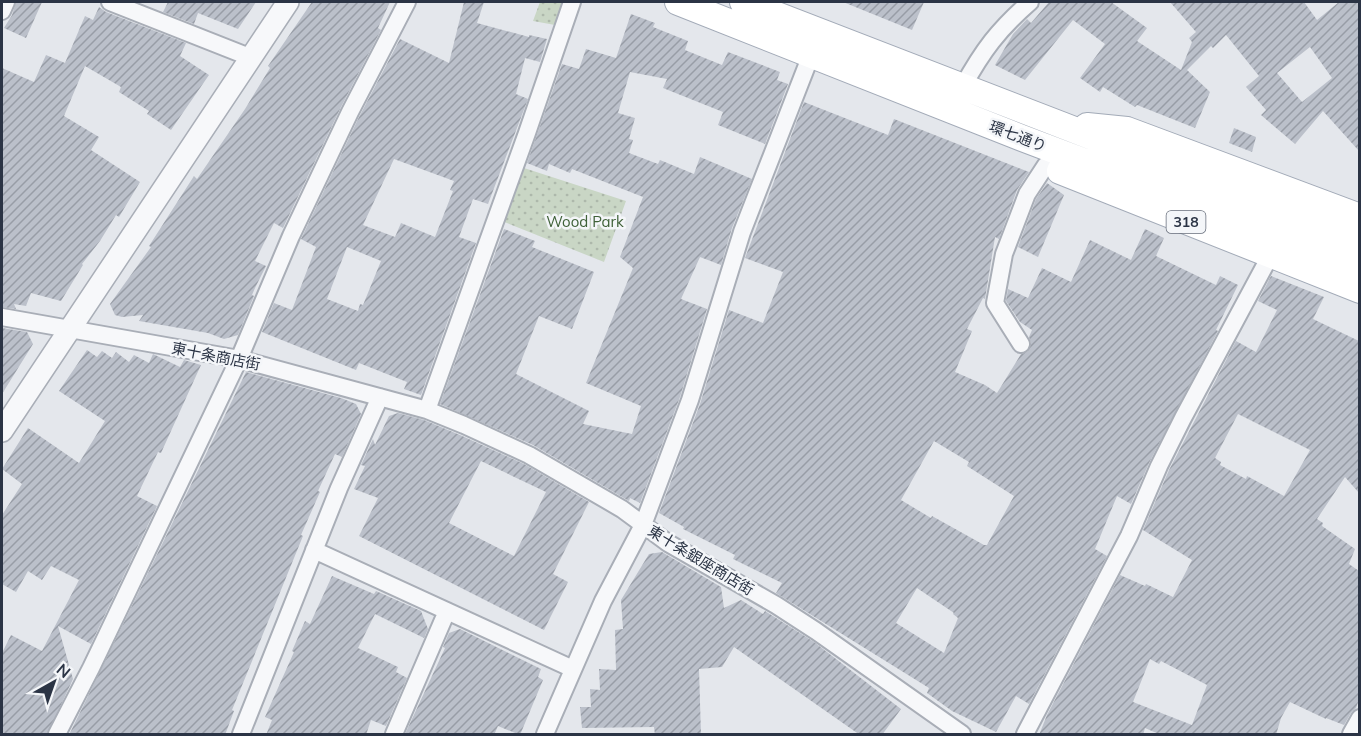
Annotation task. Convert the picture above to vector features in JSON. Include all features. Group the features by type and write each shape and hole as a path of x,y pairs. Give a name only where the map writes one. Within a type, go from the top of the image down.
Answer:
{"main road":[{"name":"環七通り","path":"678,2 1022,138 1258,214 1359,242"},
{"name":"環七通り","path":"743,2 1054,123 1258,214 1359,266"},
{"name":"318","path":"1054,123 1127,130 1359,217"},
{"name":"318","path":"1022,138 1046,165 1359,290"}],"street":[{"path":"2,11 6,2"},
{"path":"110,2 252,58"},
{"path":"2,431 288,2"},
{"path":"57,735 239,359 296,226 350,112 407,2"},
{"path":"427,410 572,2"},
{"path":"962,88 980,56 1003,26 1030,2"},
{"path":"544,735 603,601 643,525 690,400 742,232 811,55"},
{"path":"1021,344 995,303 1004,254 1027,194 1046,165"},
{"path":"1025,735 1129,536 1159,466 1183,418 1270,256"},
{"name":"東十条商店街","path":"2,317 239,359 427,410"},
{"path":"241,735 339,488 380,397"},
{"name":"東十条銀座商店街","path":"427,410 529,455 576,481 622,509 668,543 792,615 962,735"},
{"path":"314,550 573,669"},
{"path":"394,735 447,611"},
{"path":"1351,735 1359,718"}],"green space":[{"path":"540,2 563,2 555,25 533,21"},
{"name":"Wood Park","path":"524,168 626,201 604,262 502,221"}],"building":[{"path":"16,2 42,2 26,38 4,28 12,15"},
{"path":"168,2 256,2 238,29 198,13 194,24 163,12"},
{"path":"312,2 390,2 378,28 381,30 283,228 274,223 255,261 266,266 252,295 254,296 238,335 224,339 208,333 139,321 143,315 122,317 115,315 110,304 151,247 149,246 194,176 197,179 245,109 270,68 268,66"},
{"path":"464,2 484,2 477,23 529,37 529,35 547,39 540,62 525,58 516,94 528,99 488,204 473,199 459,237 476,243 421,395 404,389 407,382 359,363 356,370 262,332 274,303 292,310 316,247 301,239 359,117 400,39 449,63","holes":["394,159 454,181 450,190 453,191 435,237 401,223 395,237 363,225","347,247 381,261 363,305 360,304 358,311 327,299"]},
{"path":"843,2 924,2 912,30"},
{"path":"1049,2 1111,2 1147,28 1137,41 1181,70 1192,42 1189,38 1196,32 1170,2 1304,2 1317,20 1339,2 1359,2 1359,151 1323,111 1295,144 1261,115 1266,110 1246,87 1259,76 1226,35 1213,48 1211,46 1187,70 1210,92 1195,128 1137,105 1135,107 1103,87 1100,92 1080,78 1105,44 1073,20 1025,80 995,65 1013,34 1027,19 1031,23","holes":["1310,47 1332,78 1302,102 1277,73"]},
{"path":"99,7 106,12 186,43 180,56 209,75 171,130 147,114 149,111 119,92 121,87 85,66 64,116 99,137 91,150 140,182 119,217 116,215 82,264 61,301 31,293 26,306 14,304 16,309 2,307 2,68 34,82 46,55 65,63 85,16 93,20"},
{"path":"631,14 655,23 653,27 688,41 685,50 722,65 728,52 780,72 777,80 788,84 765,144 718,125 723,112 663,88 667,79 630,72 618,113 635,118 629,139 633,140 629,153 658,164 660,160 694,174 700,157 752,179 732,228 721,265 700,257 681,299 707,309 680,397 640,503 630,498 629,501 533,445 440,404 504,229 535,241 532,247 594,272 572,329 539,316 516,374 589,411 583,424 632,434 641,406 586,383 633,268 620,257 643,197 572,169 570,173 549,164 547,171 527,163 562,64 579,69 586,49 616,58"},
{"path":"804,102 888,135 894,119 1029,172 1017,190 999,239 995,237 985,299 983,298 967,329 972,331 955,372 997,393 1021,354 1027,352 1031,344 1029,337 1032,330 1020,322 1006,301 1008,289 1028,298 1042,268 1071,282 1090,240 1131,260 1145,229 1164,238 1156,256 1216,285 1220,276 1238,285 1216,330 1218,331 1150,461 1131,504 1117,496 1095,549 1107,556 1029,704 1016,696 996,732 952,711 927,693 929,688 776,593 782,583 733,559 735,555 683,529 684,527 659,513 700,404 729,310 763,323 783,272 745,258","holes":["934,441 969,462 967,466 1014,496 987,545 932,516 931,518 901,500","917,588 958,618 944,653 896,623"]},
{"path":"1234,128 1256,137 1252,152 1229,143"},
{"path":"1047,183 1064,195 1038,257 1018,247 1036,199"},
{"path":"1271,276 1324,297 1313,319 1359,341 1359,493 1345,477 1317,519 1323,523 1322,526 1355,549 1349,564 1359,571 1359,700 1356,708 1344,725 1290,702 1281,718 1276,735 1161,735 1145,728 1143,735 1039,735 1047,715 1120,575 1173,597 1192,560 1143,530 1169,470 1236,341 1256,352 1277,310 1258,301","holes":["1238,414 1310,450 1284,496 1247,476 1246,479 1220,465 1221,462 1215,458","1150,659 1159,664 1161,661 1207,685 1192,725 1133,702"]},
{"path":"2,328 27,332 33,344 2,394"},
{"path":"87,350 97,357 102,351 112,358 116,352 129,362 134,355 149,363 153,354 180,367 184,360 201,365 161,453 158,452 137,496 157,506 91,644 58,626 73,679 47,735 2,735 2,653 11,635 42,651 79,580 51,566 42,580 28,571 16,592 2,584 2,515 22,484 2,469 28,428 79,463 105,421 59,391"},
{"path":"246,372 341,398 356,404 361,414 342,457 335,454 318,491 320,492 301,535 303,536 232,710 234,711 225,735 69,735"},
{"path":"398,413 424,420 460,435 524,464 589,502 553,574 568,582 544,630 359,536 378,498 354,489 365,466 361,465 373,439 375,445 389,416","holes":["481,461 546,492 514,556 449,523"]},
{"path":"662,552 721,587 724,608 741,600 763,614 765,611 814,642 901,709 882,735 860,735 734,647 722,667 699,669 701,735 655,735 654,727 582,728 580,707 591,707 590,689 600,690 599,669 616,670 615,630 623,629 621,600 649,554"},
{"path":"332,576 374,594 376,591 421,611 428,629 424,638 375,614 358,648 398,667 396,672 407,678 386,726 371,720 366,735 266,735 272,720 265,717 294,652 292,651 305,621 310,624"},
{"path":"460,629 541,669 538,677 543,680 520,735 498,726 494,735 405,734 445,648 443,647 449,633"}]}
